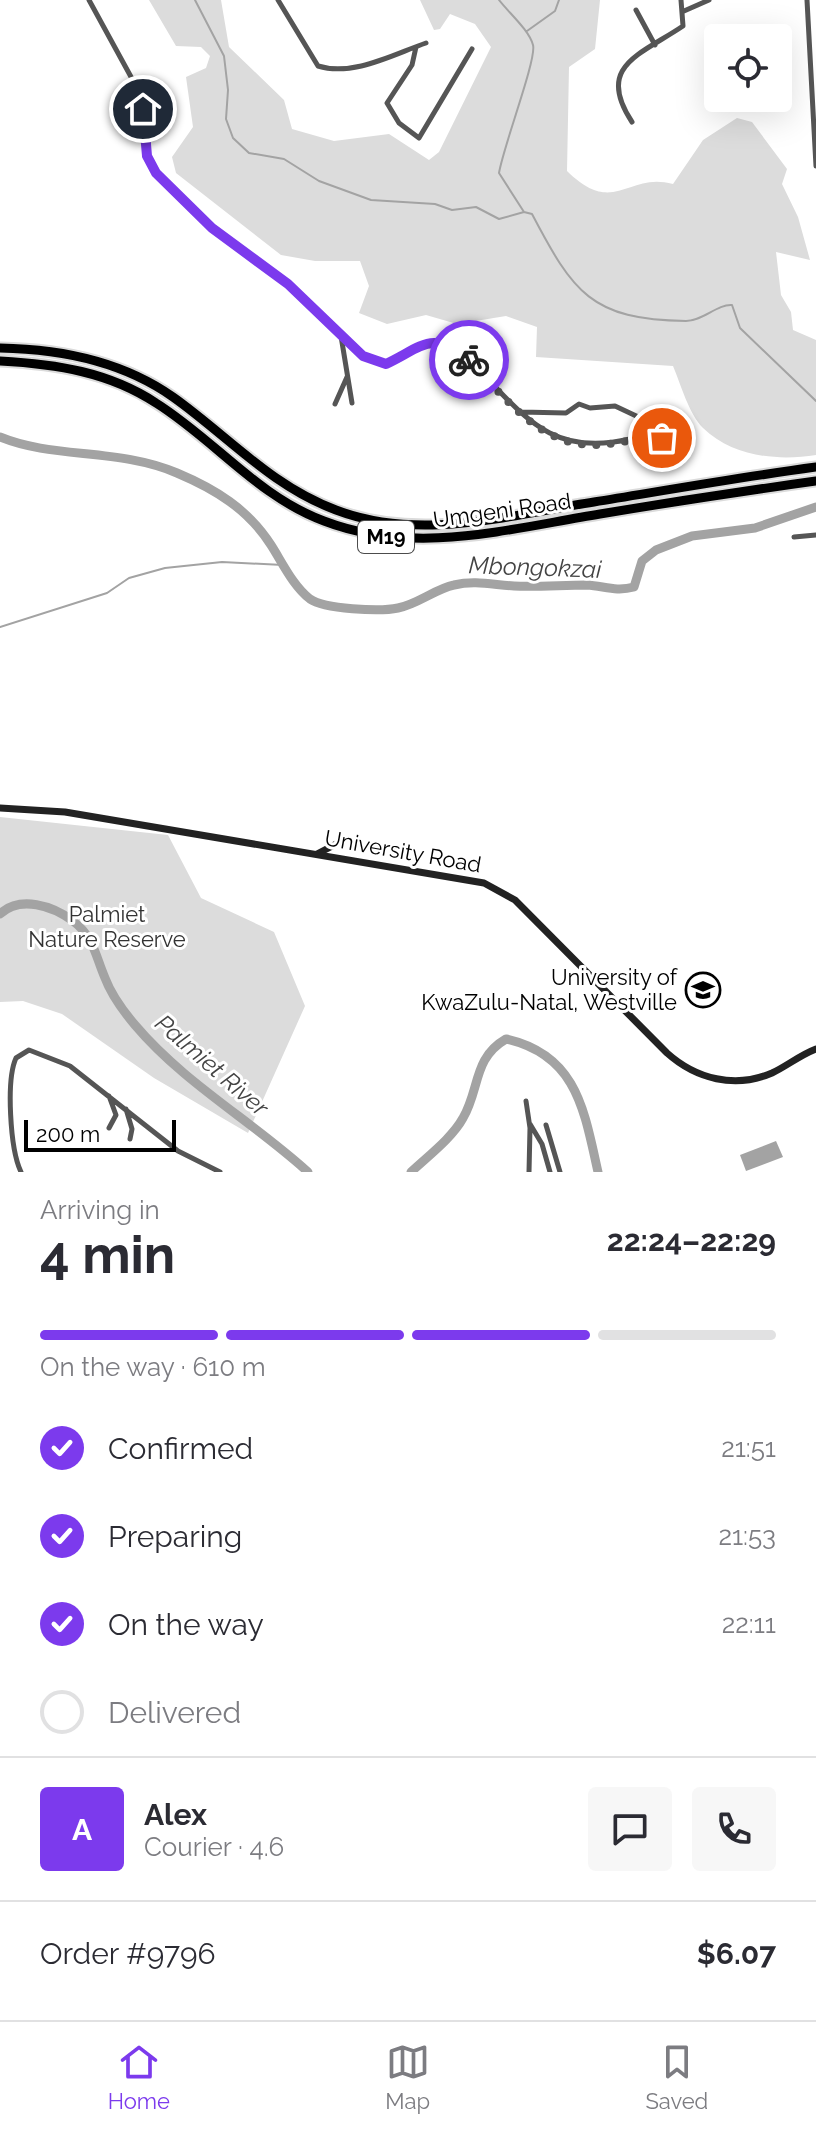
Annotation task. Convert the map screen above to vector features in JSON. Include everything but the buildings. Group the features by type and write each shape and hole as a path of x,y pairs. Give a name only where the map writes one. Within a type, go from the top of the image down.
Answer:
{"highway":[{"name":"Umgeni Road","path":"0,348 70,354 124,370 172,396 287,487 337,511 373,522 455,525 816,467"},
{"name":"Umgeni Road","path":"0,361 57,365 102,376 128,387 175,416 272,495 324,521 378,536 454,538 816,481"}],"street":[{"path":"89,0 142,97 147,156 156,173 212,228 288,284 363,356 379,365 427,342 448,344 541,430 575,443 604,444 666,437 671,419"},
{"path":"278,0 318,66 335,69 361,65 426,43"},
{"path":"632,122 617,97 619,76 629,63 683,26 681,0"},
{"path":"684,11 709,0"},
{"path":"807,0 816,165"},
{"path":"636,10 655,45"},
{"path":"416,47 412,65 387,103 399,123 419,138 472,49"},
{"path":"341,335 352,403"},
{"path":"335,404 347,376"},
{"path":"520,412 566,413 579,404 590,408 615,406 649,422 652,437"},
{"path":"794,537 816,535"},
{"name":"University Road","path":"0,808 65,812 496,888 515,900 667,1053 702,1075 731,1081 755,1078 816,1049"},
{"path":"317,854 338,843"},
{"path":"21,1172 12,1130 12,1073 19,1054 33,1050 62,1061 178,1151 220,1172"},
{"path":"108,1095 116,1115 109,1128"},
{"path":"526,1101 530,1123 529,1172"},
{"path":"126,1108 132,1129 130,1139"},
{"path":"530,1123 542,1144 550,1172"},
{"path":"546,1125 560,1172"}],"green space":[{"path":"149,0 221,0 229,47 284,100 292,129 334,141 389,134 429,160 439,152 491,47 475,24 450,14 440,29 434,30 420,0 600,0 595,49 569,67 567,171 583,185 597,191 610,192 644,183 673,184 703,140 737,118 752,122 787,169 782,184 798,217 810,260 776,252 781,295 791,312 793,330 816,340 816,455 756,455 715,438 694,415 673,366 536,357 537,327 506,316 457,324 426,315 387,324 359,313 369,286 360,261 315,261 281,255 176,173 172,157 193,127 186,77 206,68 210,56 201,47 176,46"},
{"name":"Palmiet Nature Reserve","path":"0,817 168,835 201,898 274,932 305,1006 248,1133 154,1078 62,1014 23,1001 0,1002"}],"shaded area":[{"path":"776,1141 783,1157 746,1171 740,1155"}],"waterway":[{"path":"195,0 224,56 228,90 226,119 233,138 249,153 284,159 319,181 371,200 435,204 452,210 476,207 499,219 524,212 532,214 560,263 589,296 606,307 628,315 654,319 692,320 732,305 740,328 816,401"},
{"path":"499,0 533,45 530,67 499,173 524,212"},
{"path":"527,31 555,11 559,0"},
{"name":"Mbongokzai","path":"0,437 42,448 155,465 191,479 217,493 252,521 293,581 310,599 352,609 398,608 447,587 469,583 587,585 616,589 634,587 642,561 656,550 692,536 755,528 816,507"},
{"path":"0,627 107,593 129,578 165,568 222,562 283,565"},
{"name":"Palmiet River","path":"0,914 8,908 27,904 46,907 73,921 90,940 118,1003 154,1046 308,1172"},
{"name":"Palmiet River","path":"411,1172 453,1133 468,1107 482,1065 495,1047 506,1039 530,1047 563,1072 581,1107 598,1172"}],"way so far":[{"path":"469,360 531,422 555,437 591,445 637,437 662,438"}],"place":[{"name":"University of KwaZulu-Natal, Westville","path":"703,990"}],"route":[{"path":"143,109 146,115 147,156 156,173 212,228 288,284 363,356 373,363 386,364 427,342 439,342 448,344 469,360"}]}
